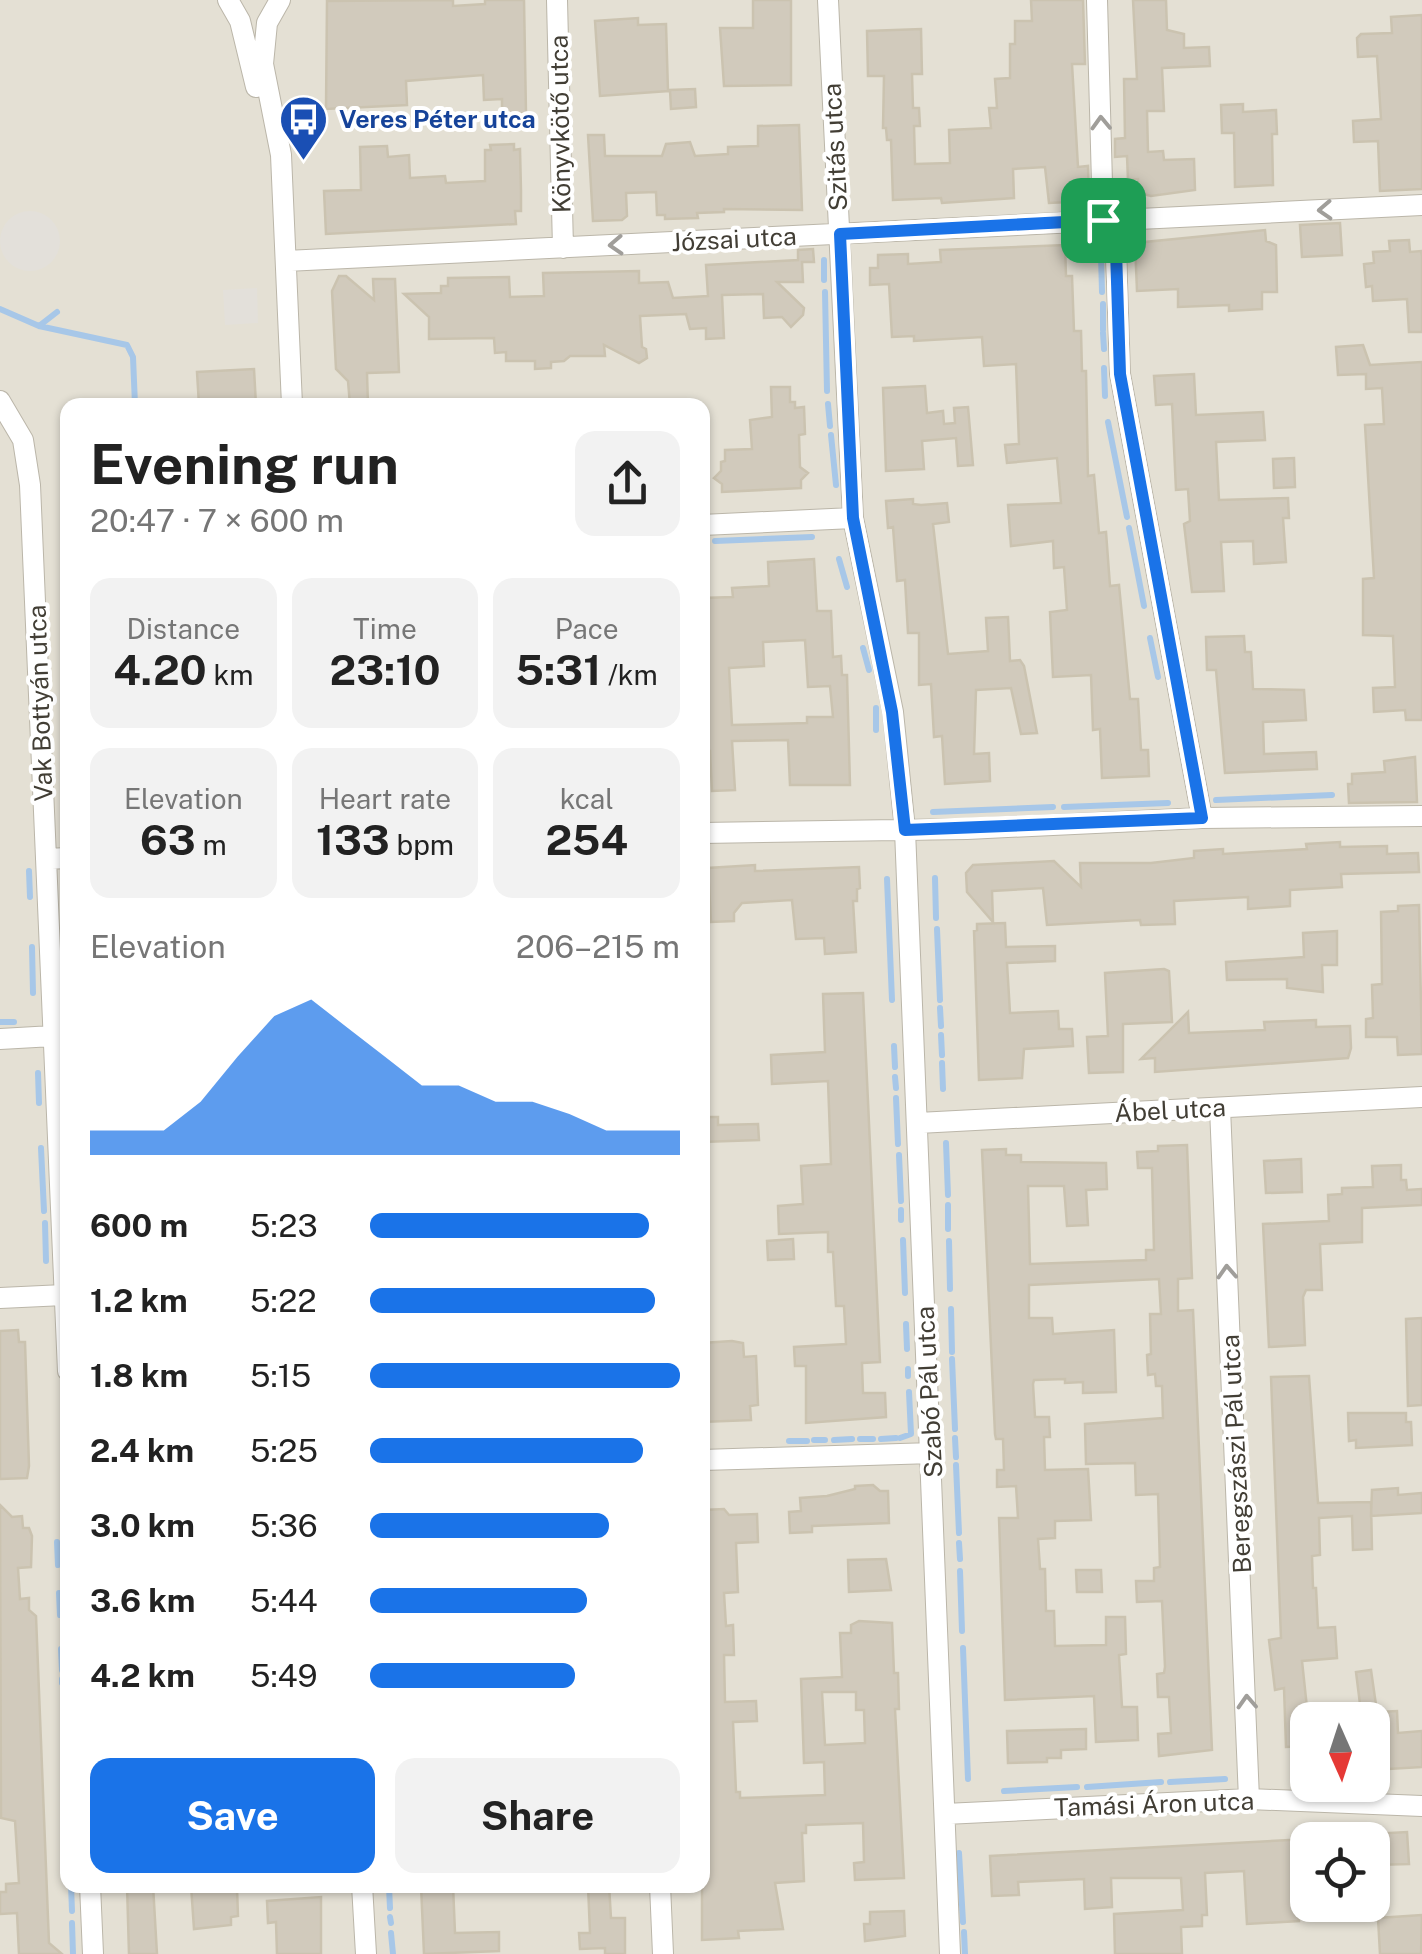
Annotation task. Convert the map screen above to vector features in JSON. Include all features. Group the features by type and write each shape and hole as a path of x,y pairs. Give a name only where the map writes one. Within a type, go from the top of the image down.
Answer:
{"street":[{"name":"Könyvkötő utca","path":"557,0 562,248"},
{"name":"Szitás utca","path":"828,0 853,518 892,712 905,830"},
{"path":"1097,0 1120,374 1202,818"},
{"path":"228,3 255,14 277,3"},
{"path":"228,3 255,85 272,120"},
{"path":"277,3 265,31 264,64 272,120 282,154 292,398"},
{"name":"Józsai utca","path":"286,262 1422,205"},
{"name":"Vak Bottyán utca","path":"0,401 20,432 30,474 57,858 53,1036 60,1201"},
{"path":"710,524 853,518"},
{"path":"710,834 1202,818 1422,816"},
{"name":"Szabó Pál utca","path":"905,830 950,1954"},
{"path":"0,1038 53,1036"},
{"name":"Ábel utca","path":"918,1122 1422,1096"},
{"name":"Beregszászi Pál utca","path":"1220,1108 1250,1800"},
{"path":"0,1298 60,1295"},
{"path":"710,1460 932,1453"},
{"name":"Tamási Áron utca","path":"945,1814 1250,1800 1422,1806"},
{"path":"90,1893 93,1954"},
{"path":"362,1893 366,1954"},
{"path":"660,1893 663,1954"}],"shaded area":[{"path":"0,0 1422,0 1422,1954 0,1954"},
{"path":"30,211 51,220 60,241 51,262 30,271 9,262 0,241 9,220"},
{"path":"257,288 258,323 225,325 223,290"}],"building":[{"path":"453,0 453,6 485,4 485,0 524,0 526,113 502,114 502,99 484,100 483,75 406,81 407,105 326,109 327,1"},
{"path":"753,0 791,0 791,85 724,86 720,28 753,28"},
{"path":"1031,0 1083,0 1085,64 1072,64 1078,167 1088,166 1089,201 1049,203 1045,167 1013,169 1014,198 942,203 941,198 893,200 891,140 887,140 883,128 884,76 868,76 867,31 921,29 922,74 912,74 913,108 919,108 920,126 914,126 915,164 950,163 949,130 991,128 989,108 997,108 995,79 1010,78 1015,21 1032,21"},
{"path":"1133,0 1166,0 1167,30 1184,34 1184,48 1209,47 1210,66 1162,68 1164,111 1147,111 1148,152 1163,151 1164,160 1194,159 1195,190 1151,196 1139,193 1138,179 1128,180 1127,156 1115,157 1115,139 1125,138 1124,79 1137,79"},
{"path":"1422,15 1422,189 1380,191 1378,141 1354,142 1353,121 1381,119 1377,56 1358,57 1357,38 1361,34 1392,33 1391,17"},
{"path":"638,18 638,25 666,24 668,91 600,96 595,21"},
{"path":"695,89 696,107 671,109 670,90"},
{"path":"1243,104 1243,112 1276,110 1277,134 1272,134 1273,185 1235,187 1234,133 1222,133 1221,105"},
{"path":"799,125 802,210 724,209 697,213 698,218 665,219 665,215 657,215 656,192 626,193 627,216 622,220 593,221 588,135 604,135 605,156 662,156 666,144 690,142 695,156 728,154 728,147 758,146 758,126"},
{"path":"514,144 514,150 520,149 521,211 515,211 516,224 326,234 324,191 361,190 360,147 387,146 388,157 409,155 410,178 445,176 446,183 485,181 485,150 491,150 490,145"},
{"path":"1340,223 1342,255 1302,257 1300,225"},
{"path":"1265,230 1266,241 1276,245 1277,292 1262,292 1262,309 1229,311 1229,305 1178,307 1178,289 1137,291 1135,243"},
{"path":"1409,240 1410,252 1421,251 1422,256 1422,332 1409,332 1407,299 1373,301 1372,286 1366,287 1364,264 1374,263 1373,252 1390,251 1389,241"},
{"path":"1065,245 1066,276 1072,276 1074,331 1081,331 1082,371 1086,371 1088,476 1094,475 1099,533 1106,532 1110,586 1119,585 1130,699 1138,699 1141,750 1148,750 1149,776 1102,778 1100,729 1093,730 1091,675 1053,677 1050,612 1067,610 1064,567 1054,568 1053,541 1011,546 1008,505 1061,503 1057,458 1007,463 1005,445 1019,444 1016,364 984,366 982,337 914,341 914,336 892,337 889,284 870,285 870,268 878,268 878,255 908,254 908,264 941,262 940,250"},
{"path":"813,249 814,262 802,262 803,282 777,282 804,308 803,315 791,327 782,317 764,318 763,294 722,295 724,338 706,339 706,328 690,329 686,314 640,316 642,347 647,358 639,363 604,345 605,356 570,356 551,362 551,368 535,369 535,361 506,361 506,352 495,353 494,338 429,339 429,317 404,294 441,293 441,286 448,286 448,278 509,277 510,297 544,296 543,273 639,271 639,283 668,282 673,298 708,296 706,265 798,260 798,250"},
{"path":"339,276 346,276 374,300 373,279 395,279 399,372 367,373 368,398 349,398 348,381 336,369 332,291"},
{"path":"1363,345 1370,365 1422,362 1422,720 1406,720 1405,710 1374,712 1373,688 1395,687 1393,636 1363,635 1363,579 1374,578 1365,425 1384,424 1382,388 1366,389 1366,374 1338,375 1336,347"},
{"path":"254,369 256,398 199,398 197,372"},
{"path":"1194,374 1196,415 1263,412 1265,440 1216,442 1219,500 1288,498 1289,518 1283,518 1286,562 1254,564 1253,541 1221,542 1224,591 1192,592 1184,524 1190,521 1188,489 1176,490 1172,404 1156,405 1154,376"},
{"path":"925,386 927,413 943,411 944,424 955,423 954,408 968,407 973,465 958,466 956,438 922,441 924,469 886,471 883,388"},
{"path":"771,387 790,387 790,402 795,402 795,408 804,407 805,434 799,435 800,467 808,473 801,480 801,488 722,492 722,484 714,478 725,461 725,450 752,449 750,420 772,417"},
{"path":"1294,458 1295,487 1274,488 1273,459"},
{"path":"913,499 913,504 921,505 947,503 949,522 933,524 948,654 988,651 986,618 1008,617 1010,661 1020,660 1024,666 1037,733 1021,734 1011,688 976,690 974,754 989,753 990,781 945,784 942,736 934,737 931,684 919,685 919,633 908,633 905,580 897,581 893,527 888,528 886,501"},
{"path":"814,559 817,611 831,611 833,657 841,656 842,675 847,675 850,785 790,785 788,740 732,741 735,790 712,791 710,598 733,597 732,588 769,586 768,562","holes":["805,640 808,687 830,686 833,717 807,717 807,723 732,725 729,668 764,666 763,642"]},
{"path":"1244,636 1245,652 1251,652 1253,689 1304,690 1306,720 1263,722 1264,754 1316,752 1317,769 1225,773 1216,670 1207,670 1206,637"},
{"path":"1415,757 1417,802 1349,803 1352,774 1385,772 1384,761"},
{"path":"1340,842 1340,847 1387,846 1387,854 1418,853 1419,872 1341,874 1342,887 1290,890 1290,906 1248,909 1248,897 1174,901 1175,924 1141,925 1140,920 1047,925 1043,888 992,891 993,922 967,892 966,873 973,865 1054,861 1081,887 1080,863 1151,863 1194,858 1194,851 1223,849 1223,854 1307,849 1306,844"},
{"path":"755,865 755,871 859,867 860,888 857,901 853,901 856,952 825,954 824,938 796,939 792,900 742,903 734,913 734,921 711,922 710,868"},
{"path":"1419,905 1422,1054 1398,1055 1397,1037 1366,1037 1366,1019 1373,1018 1372,985 1382,984 1381,912"},
{"path":"1005,923 1006,947 1055,946 1055,961 1007,963 1010,1013 1058,1011 1059,1029 1072,1029 1073,1046 1024,1049 1022,1078 979,1080 974,931 977,924"},
{"path":"1337,931 1337,965 1322,965 1323,992 1287,988 1287,979 1227,980 1226,962 1304,957 1303,933"},
{"path":"1169,971 1172,1022 1123,1024 1123,1072 1089,1073 1087,1037 1108,1036 1105,973"},
{"path":"863,993 880,1362 862,1363 863,1393 885,1393 886,1417 806,1423 806,1366 795,1366 794,1347 846,1344 844,1306 836,1306 828,1232 779,1234 778,1206 803,1204 801,1166 831,1164 828,1081 772,1084 771,1055 825,1052 823,994"},
{"path":"1188,1012 1189,1033 1265,1030 1264,1022 1316,1020 1316,1027 1350,1026 1351,1048 1348,1058 1155,1072 1155,1058 1141,1059"},
{"path":"710,1117 718,1117 718,1125 758,1124 759,1140 710,1142"},
{"path":"1187,1145 1192,1278 1178,1279 1178,1311 1193,1310 1212,1750 1159,1756 1158,1734 1171,1733 1169,1697 1158,1697 1157,1674 1164,1673 1165,1667 1162,1601 1137,1602 1136,1581 1154,1581 1154,1568 1160,1567 1158,1494 1136,1495 1135,1463 1086,1464 1085,1424 1163,1418 1162,1386 1156,1386 1155,1374 1148,1375 1147,1355 1151,1354 1150,1314 1161,1314 1159,1279 1029,1285 1029,1318 1052,1318 1053,1334 1114,1330 1116,1392 1083,1393 1083,1382 1065,1383 1065,1379 1034,1380 1033,1384 1035,1417 1049,1417 1050,1437 1044,1437 1045,1470 1088,1469 1091,1520 1055,1521 1055,1538 1038,1539 1040,1569 1045,1569 1046,1611 1054,1611 1055,1646 1106,1645 1106,1617 1125,1617 1126,1654 1119,1655 1122,1707 1137,1707 1138,1740 1096,1742 1094,1696 1005,1700 999,1518 1018,1518 1016,1486 997,1487 997,1470 1004,1470 1003,1439 996,1439 995,1434 982,1150 1006,1149 1006,1155 1021,1155 1021,1162 1106,1163 1107,1189 1086,1190 1088,1225 1067,1226 1064,1186 1028,1186 1030,1264 1146,1260 1146,1250 1154,1250 1152,1168 1138,1168 1137,1152 1158,1151 1158,1146"},
{"path":"1301,1159 1302,1192 1266,1193 1264,1161"},
{"path":"1401,1165 1401,1180 1406,1180 1407,1190 1422,1189 1422,1205 1362,1208 1362,1242 1320,1244 1322,1290 1306,1290 1303,1297 1305,1345 1269,1347 1263,1224 1329,1221 1328,1195 1342,1194 1342,1188 1373,1187 1372,1166"},
{"path":"793,1239 794,1259 768,1260 767,1241"},
{"path":"1422,1318 1422,1405 1408,1406 1406,1319"},
{"path":"18,1330 19,1342 25,1342 29,1466 27,1478 0,1479 0,1331"},
{"path":"710,1342 743,1343 744,1357 756,1356 758,1405 750,1406 751,1420 710,1422"},
{"path":"1309,1376 1318,1503 1371,1502 1372,1549 1353,1550 1352,1516 1319,1518 1320,1555 1312,1556 1318,1628 1335,1627 1337,1658 1302,1661 1306,1702 1290,1702 1290,1747 1286,1747 1284,1688 1275,1690 1269,1640 1281,1638 1271,1377"},
{"path":"1348,1413 1406,1413 1406,1422 1411,1422 1412,1445 1356,1448 1356,1440 1349,1441"},
{"path":"873,1485 888,1491 889,1523 812,1526 812,1532 790,1533 789,1512 801,1511 800,1498"},
{"path":"1398,1488 1398,1495 1422,1493 1422,1513 1371,1516 1372,1490"},
{"path":"0,1505 12,1517 22,1516 23,1528 29,1528 32,1536 31,1567 18,1568 20,1599 29,1598 29,1610 36,1616 49,1943 62,1954 19,1954 17,1913 0,1914 0,1892 6,1892 6,1884 19,1883 15,1821 1,1818"},
{"path":"724,1509 729,1515 757,1514 758,1542 736,1543 738,1592 724,1593 726,1626 733,1625 734,1655 724,1655 725,1702 756,1701 757,1721 733,1722 736,1792 740,1792 740,1798 825,1795 824,1762 804,1763 801,1679 842,1677 840,1633 851,1633 851,1625 859,1621 892,1623 894,1673 898,1673 899,1709 895,1709 904,1878 855,1880 854,1863 864,1862 863,1823 806,1825 806,1833 802,1833 804,1881 775,1883 783,1929 738,1931 739,1938 702,1940 702,1893 710,1893 710,1510","holes":["822,1692 856,1692 856,1710 864,1710 865,1743 825,1745"]},
{"path":"886,1559 891,1590 849,1592 848,1560"},
{"path":"1076,1570 1101,1570 1102,1592 1077,1592"},
{"path":"1371,1670 1376,1702 1360,1702 1356,1672"},
{"path":"1390,1711 1397,1711 1398,1733 1422,1731 1422,1767 1390,1769"},
{"path":"1086,1729 1086,1749 1061,1750 1061,1758 1047,1758 1047,1762 1008,1763 1007,1731"},
{"path":"1407,1832 1409,1864 1390,1865 1390,1833"},
{"path":"1290,1840 1290,1922 1247,1924 1244,1871 1205,1873 1207,1915 1202,1915 1202,1926 1181,1927 1182,1954 1115,1954 1114,1914 1183,1910 1181,1878 1111,1878 1112,1907 1085,1909 1084,1879 1018,1882 1019,1895 992,1896 990,1856"},
{"path":"127,1893 153,1893 157,1954 129,1954"},
{"path":"192,1893 237,1893 238,1916 231,1917 231,1925 194,1929"},
{"path":"421,1893 453,1893 455,1933 499,1932 499,1951 424,1954"},
{"path":"588,1893 609,1893 611,1918 625,1918 625,1954 605,1954 605,1948 580,1949 579,1933 590,1933"},
{"path":"321,1897 321,1954 277,1954 276,1922 268,1923 267,1901"},
{"path":"904,1911 905,1936 865,1941 864,1924 870,1924 870,1912"},
{"path":"1422,1915 1421,1954 1380,1954 1378,1922 1390,1922 1390,1917"}],"waterway":[{"path":"1101,255 1102,292"},
{"path":"824,260 824,280"},
{"path":"825,292 827,391"},
{"path":"1103,304 1103,330"},
{"path":"0,309 39,326 127,345 133,357 135,398"},
{"path":"39,326 57,312"},
{"path":"1103,333 1104,349"},
{"path":"1104,368 1105,396"},
{"path":"828,404 830,426"},
{"path":"1108,422 1127,517"},
{"path":"831,435 836,485"},
{"path":"1129,528 1144,606"},
{"path":"715,541 812,537"},
{"path":"839,559 847,587"},
{"path":"1150,638 1158,677"},
{"path":"863,648 869,670"},
{"path":"876,708 876,730"},
{"path":"1216,800 1332,795"},
{"path":"1064,807 1168,803"},
{"path":"933,812 1053,807"},
{"path":"29,871 30,897"},
{"path":"935,878 936,918"},
{"path":"887,879 892,1000"},
{"path":"937,929 940,1000"},
{"path":"32,947 33,993"},
{"path":"940,1008 941,1026"},
{"path":"0,1022 14,1022"},
{"path":"941,1035 942,1055"},
{"path":"894,1046 895,1067"},
{"path":"942,1063 943,1089"},
{"path":"38,1073 39,1103"},
{"path":"895,1077 896,1088"},
{"path":"896,1098 898,1144"},
{"path":"946,1143 948,1195"},
{"path":"41,1148 44,1211"},
{"path":"899,1155 901,1201"},
{"path":"948,1205 948,1229"},
{"path":"901,1210 901,1220"},
{"path":"45,1223 46,1261"},
{"path":"903,1240 905,1293"},
{"path":"949,1241 950,1289"},
{"path":"951,1309 952,1352"},
{"path":"906,1324 907,1349"},
{"path":"952,1359 955,1429"},
{"path":"908,1369 908,1376"},
{"path":"900,1438 911,1434 909,1392"},
{"path":"881,1439 896,1438"},
{"path":"955,1438 956,1457"},
{"path":"834,1440 852,1439"},
{"path":"860,1439 873,1439"},
{"path":"814,1440 825,1440"},
{"path":"789,1441 807,1441"},
{"path":"956,1465 959,1533"},
{"path":"57,1542 58,1565"},
{"path":"959,1543 960,1559"},
{"path":"960,1571 962,1631"},
{"path":"59,1593 60,1615"},
{"path":"963,1648 968,1779"},
{"path":"1170,1782 1225,1779"},
{"path":"1087,1787 1161,1782"},
{"path":"1004,1791 1077,1787"},
{"path":"959,1853 963,1922"},
{"path":"71,1893 72,1911"},
{"path":"389,1893 390,1908"},
{"path":"390,1917 391,1923"},
{"path":"72,1923 73,1954"},
{"path":"964,1932 965,1954"},
{"path":"391,1933 393,1954"}],"place":[{"name":"Veres Péter utca","path":"304,162"}],"route":[{"path":"1103,220 1115,220 1120,374 1202,818 905,830 892,712 853,518 840,234 1103,220"}]}
